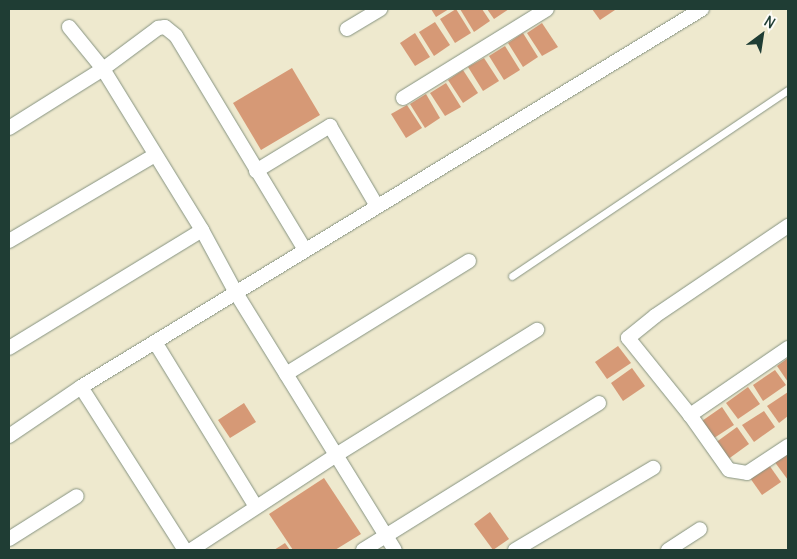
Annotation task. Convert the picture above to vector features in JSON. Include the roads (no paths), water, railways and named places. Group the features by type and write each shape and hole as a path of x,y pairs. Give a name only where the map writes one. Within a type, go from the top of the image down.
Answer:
{"street":[{"path":"347,29 380,9"},
{"path":"403,98 547,9"},
{"path":"9,436 81,387 702,9"},
{"path":"69,27 103,70 202,230 236,293 395,550"},
{"path":"9,128 103,70 158,28 165,27 171,30 305,250"},
{"path":"256,171 330,126 377,206"},
{"path":"9,241 155,155"},
{"path":"788,226 655,316 628,338 690,415 729,470 747,473 788,446"},
{"path":"9,348 202,230"},
{"path":"286,374 469,260"},
{"path":"191,550 336,455 537,330"},
{"path":"155,342 256,507"},
{"path":"690,415 788,348"},
{"path":"81,387 185,550"},
{"path":"363,550 387,537 599,403"},
{"path":"515,550 653,468"},
{"path":"9,540 77,496"},
{"path":"668,550 700,529"}],"lane":[{"path":"512,276 788,90"}]}
